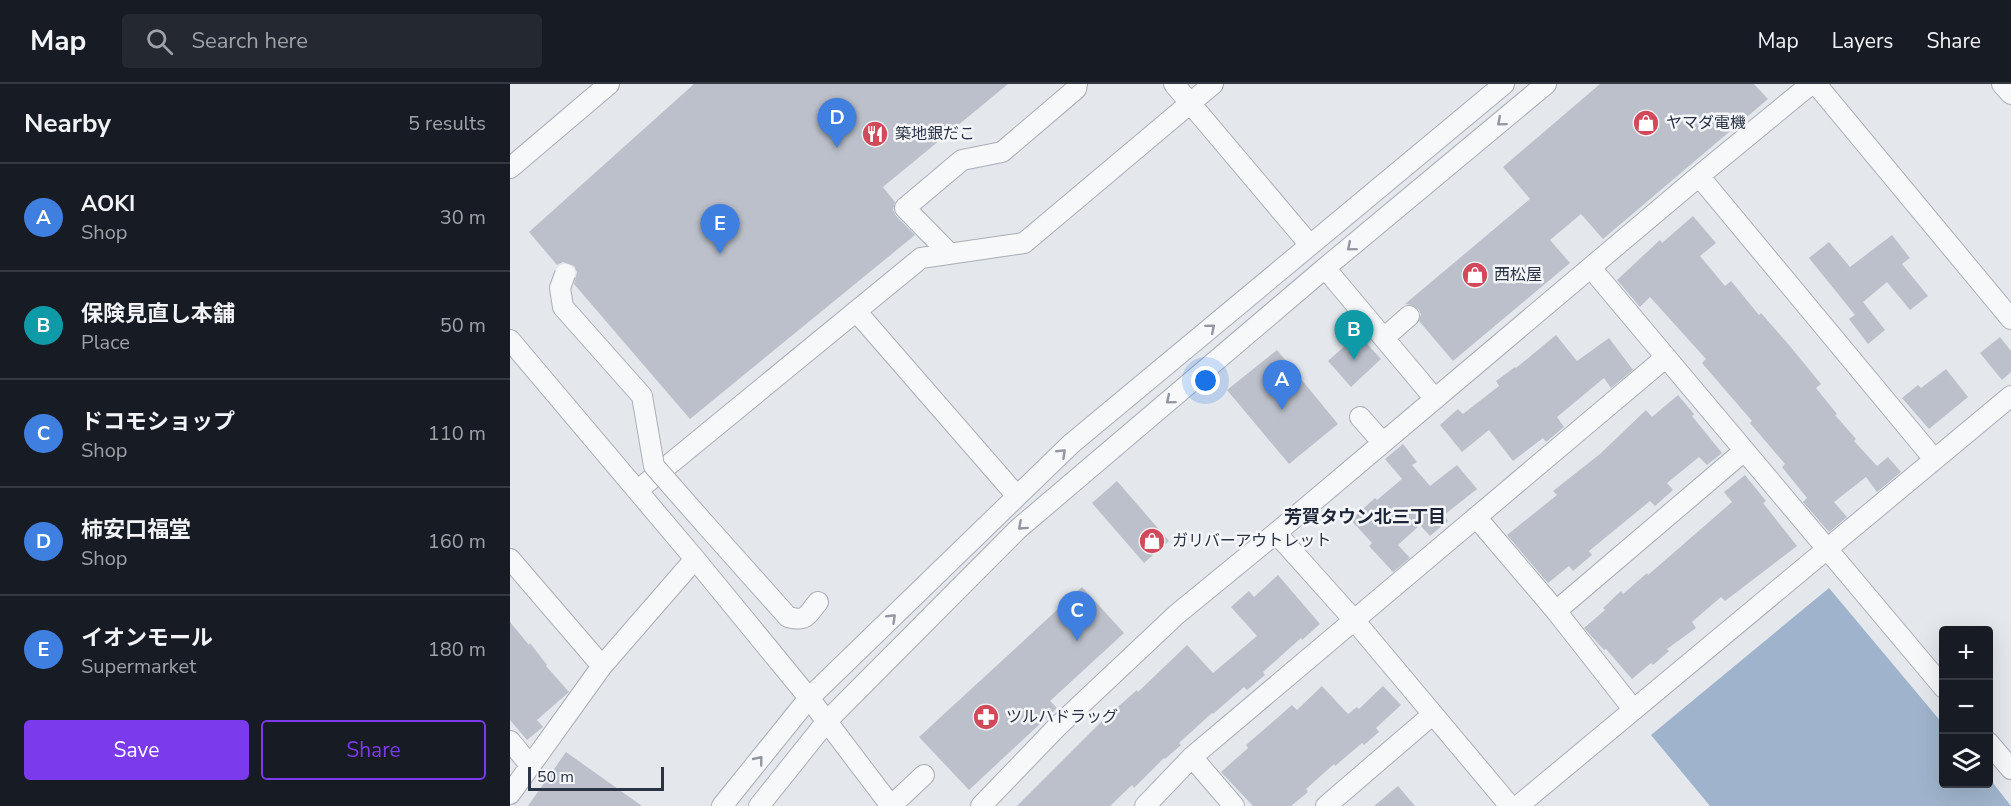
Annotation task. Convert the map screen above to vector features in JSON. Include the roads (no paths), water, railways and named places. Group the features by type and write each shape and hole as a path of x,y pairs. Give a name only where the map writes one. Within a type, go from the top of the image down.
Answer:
{"street":[{"path":"510,168 609,84"},
{"path":"949,254 905,208 962,160 1002,152 1076,89 1077,84"},
{"path":"1174,84 1311,245"},
{"path":"638,490 921,258 1024,243 1213,84"},
{"path":"722,806 809,698 1071,444 1504,84"},
{"path":"759,806 827,721 1018,529 1546,84"},
{"path":"981,806 1057,727 1176,615 1811,84"},
{"path":"1816,84 2011,319"},
{"path":"2002,84 2011,94"},
{"path":"1699,176 1934,459"},
{"path":"1325,268 1435,399"},
{"path":"1591,268 1939,682"},
{"path":"565,274 560,288 563,307 642,396 654,466 788,617 799,620 805,618 818,602"},
{"path":"856,311 1017,496"},
{"path":"1384,338 1409,316"},
{"path":"510,340 638,490 809,698 891,806 924,775"},
{"path":"1145,806 1192,757 1665,358"},
{"path":"1518,806 2011,396"},
{"path":"1360,417 1383,443"},
{"path":"1556,611 1744,451"},
{"path":"1476,517 1556,611 1633,710"},
{"path":"1276,532 1354,620 1510,806"},
{"path":"510,559 602,666"},
{"path":"510,794 602,666 695,559"},
{"path":"1326,806 1432,715"},
{"path":"510,741 531,765"},
{"path":"1993,747 2011,769"},
{"path":"1192,757 1234,806"}],"water":[{"path":"1829,588 1939,719 1939,788 1993,788 1993,783 2011,806 1710,806 1651,735"}],"place":[{"name":"ヤマダ電機","path":"1646,123"},
{"name":"築地銀だこ","path":"875,134"},
{"name":"柿安口福堂","path":"837,148"},
{"name":"イオンモール","path":"720,254"},
{"name":"西松屋","path":"1475,275"},
{"name":"保険見直し本舗","path":"1354,360"},
{"name":"AOKI","path":"1282,410"},
{"name":"ガリバーアウトレット","path":"1152,541"},
{"name":"ドコモショップ","path":"1077,641"},
{"name":"ツルハドラッグ","path":"986,717"}],"district":[{"name":"芳賀タウン北三丁目","path":"1365,517"}]}
